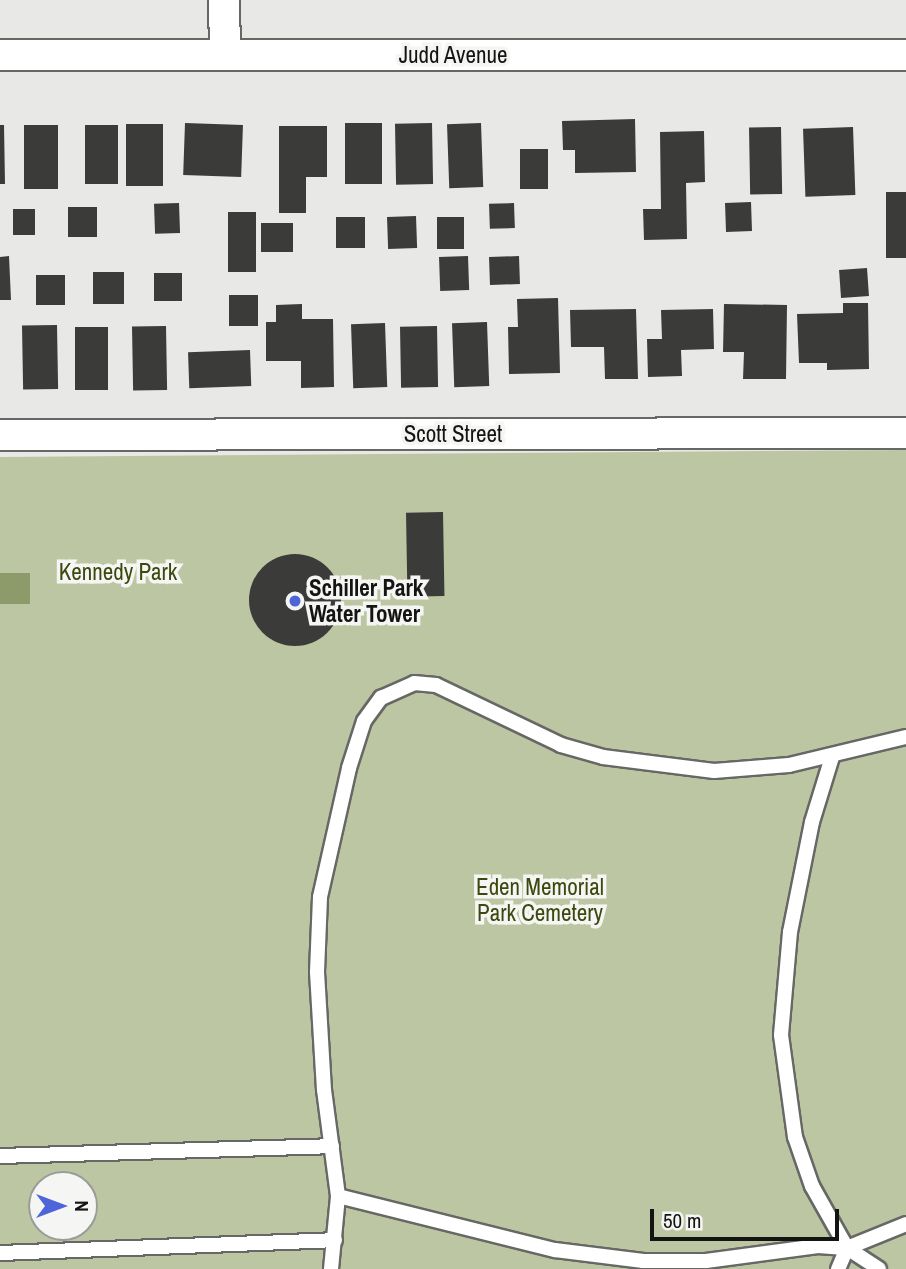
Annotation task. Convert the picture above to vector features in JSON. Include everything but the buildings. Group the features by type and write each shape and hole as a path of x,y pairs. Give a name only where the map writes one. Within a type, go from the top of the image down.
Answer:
{"street":[{"path":"224,0 225,54"},
{"name":"Judd Avenue","path":"0,55 906,55"},
{"name":"Scott Street","path":"0,435 906,433"}],"lane":[{"path":"331,1269 338,1196 317,972 320,897 349,768 364,721 381,698 414,683 436,685 561,745 656,766 714,771 832,757 870,743 906,737"},
{"path":"832,757 812,822 790,932 781,1035 795,1137 812,1186 847,1248 879,1269"},
{"path":"0,1156 332,1146"},
{"path":"338,1196 555,1250 643,1261 706,1261 818,1247 847,1248 906,1224"},
{"path":"0,1253 335,1240"},
{"path":"838,1269 847,1248"}],"green space":[{"name":"Eden Memorial Park Cemetery","path":"906,450 906,1269 0,1269 0,457"}],"shaded area":[{"path":"0,573 30,573 30,604 0,604"}],"place":[{"name":"Schiller Park Water Tower","path":"295,601"}],"park label":[{"name":"Kennedy Park","path":"118,572"}]}
